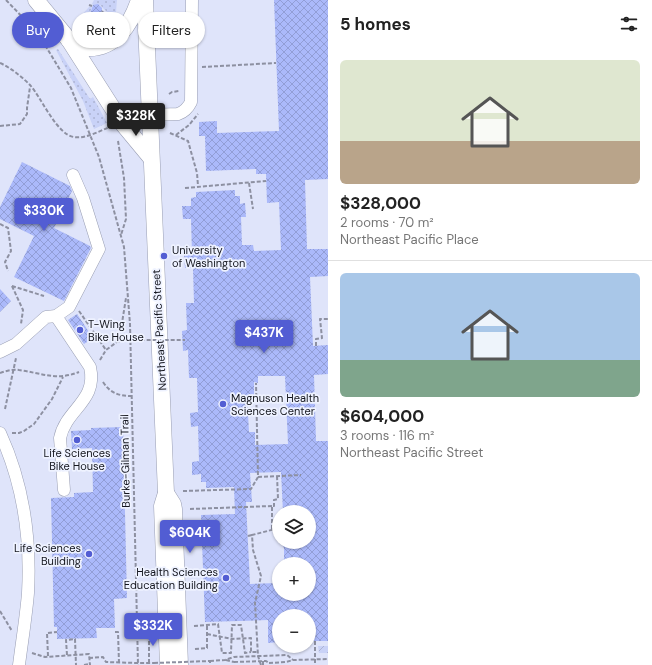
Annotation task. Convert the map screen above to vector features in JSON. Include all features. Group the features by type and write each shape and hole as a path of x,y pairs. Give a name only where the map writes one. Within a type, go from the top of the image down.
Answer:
{"main road":[{"path":"36,0 69,40 122,124 151,158"},
{"path":"69,40 84,48 96,47 109,43 126,28 136,10 139,0"},
{"name":"Northeast Pacific Street","path":"145,0 166,493 162,506 161,664"},
{"name":"Northeast Pacific Street","path":"166,493 173,504 174,509 180,665"}],"street":[{"path":"149,115 182,113 191,102 192,0"},
{"path":"0,352 16,344 46,317 56,316 70,306 99,249 83,198 73,175"},
{"path":"56,316 90,367 92,376 91,386 87,395 66,423 60,438 64,490"},
{"path":"4,433 18,481 27,535 28,594 19,665"}],"path":[{"path":"6,0 30,25 45,45 70,88 91,134"},
{"path":"0,63 13,70 30,86 63,131 71,137 76,138 105,129"},
{"path":"198,68 276,63"},
{"path":"0,126 20,124 27,114 30,86"},
{"path":"169,94 172,92 185,91"},
{"path":"170,132 188,141 197,173 198,186"},
{"name":"Burke-Gilman Trail","path":"91,134 121,235 125,256 130,324 138,664"},
{"path":"117,136 124,178 126,219 121,235"},
{"path":"185,188 266,181"},
{"path":"249,182 253,208"},
{"path":"0,224 8,228 10,251 5,262 8,271"},
{"path":"20,330 23,310 12,286 44,296"},
{"path":"117,342 127,294"},
{"path":"78,310 106,350"},
{"path":"316,346 316,339 322,338 320,319 328,319"},
{"path":"99,366 102,354 117,342 123,340 185,340"},
{"path":"5,409 16,354"},
{"path":"0,373 13,370 63,377 52,399 39,415 34,424 18,433 4,433"},
{"path":"100,378 112,392 124,396 131,396"},
{"path":"183,491 219,488 251,489 258,477 256,382"},
{"path":"258,477 301,475"},
{"path":"274,505 274,500 278,499 277,476"},
{"path":"190,509 272,506"},
{"path":"248,536 272,529"},
{"path":"252,535 253,550 261,576 255,602 257,652 262,665"},
{"path":"0,611 16,637"},
{"path":"194,626 218,624 222,653 231,653 232,625 241,625 245,653 257,652"},
{"path":"195,649 207,648 207,625"},
{"path":"48,656 46,633 57,632"},
{"path":"115,632 118,632 118,663"},
{"path":"149,632 150,663"},
{"path":"207,634 232,640 250,638 251,652"},
{"path":"67,655 66,640 75,639 76,665"},
{"path":"29,653 48,656 89,654 90,664 84,665"},
{"path":"315,653 315,665"},
{"path":"225,660 234,657 287,655 293,660"},
{"path":"89,658 103,657 106,662 113,661 127,664 161,664 210,660 225,660 234,662 266,661 269,663 293,660 328,659"},
{"path":"210,660 210,665"},
{"path":"262,665 263,661"}],"shaded area":[{"path":"94,0 117,0 116,12 107,12 100,5 92,4"},
{"path":"89,7 92,7 90,12 84,12"},
{"path":"58,49 90,99 93,97 107,123 94,129 83,101 56,50"},
{"path":"318,646 328,646 328,653 319,653"}],"building":[{"name":"Magnuson Health Sciences Center","path":"274,0 328,0 328,179 305,180 307,249 328,249 328,276 310,277 313,346 328,345 328,374 314,375 316,441 328,441 328,641 316,641 316,609 272,609 272,643 268,643 268,620 205,622 201,515 235,514 234,487 206,488 206,482 201,482 201,474 192,475 192,462 199,461 198,426 191,427 190,413 198,412 197,378 189,378 188,350 183,351 182,331 187,330 186,303 194,303 193,268 185,268 184,254 192,254 191,219 183,219 182,206 191,206 191,198 196,197 196,192 235,190 235,196 240,196 240,204 245,203 246,217 241,217 242,245 253,245 254,251 281,250 279,202 267,203 266,174 256,174 256,169 206,171 205,136 199,136 199,122 217,121 217,133 279,131","holes":["258,376 285,376 288,444 255,445 255,432 249,432 247,396 254,396 254,382 258,383"]},
{"path":"98,4 102,8 102,12 90,12 93,5"},
{"path":"22,162 70,186 72,191 54,228 90,246 91,248 64,301 14,277 34,236 0,219 0,207"},
{"path":"0,289 11,301 0,312"},
{"name":"T-Wing Bike House","path":"77,314 93,338 84,344 68,320"},
{"name":"Life Sciences Building","path":"123,427 127,598 114,599 115,628 96,628 97,638 57,639 57,627 54,627 51,498 74,497 74,493 93,492 92,448 72,449 71,431 91,430 91,428"}],"place":[{"name":"University of Washington","path":"164,256"},
{"name":"T-Wing Bike House","path":"80,330"},
{"name":"Magnuson Health Sciences Center","path":"223,404"},
{"name":"Life Sciences Bike House","path":"77,440"},
{"name":"Life Sciences Building","path":"89,554"},
{"name":"Health Sciences Education Building","path":"226,578"}]}
